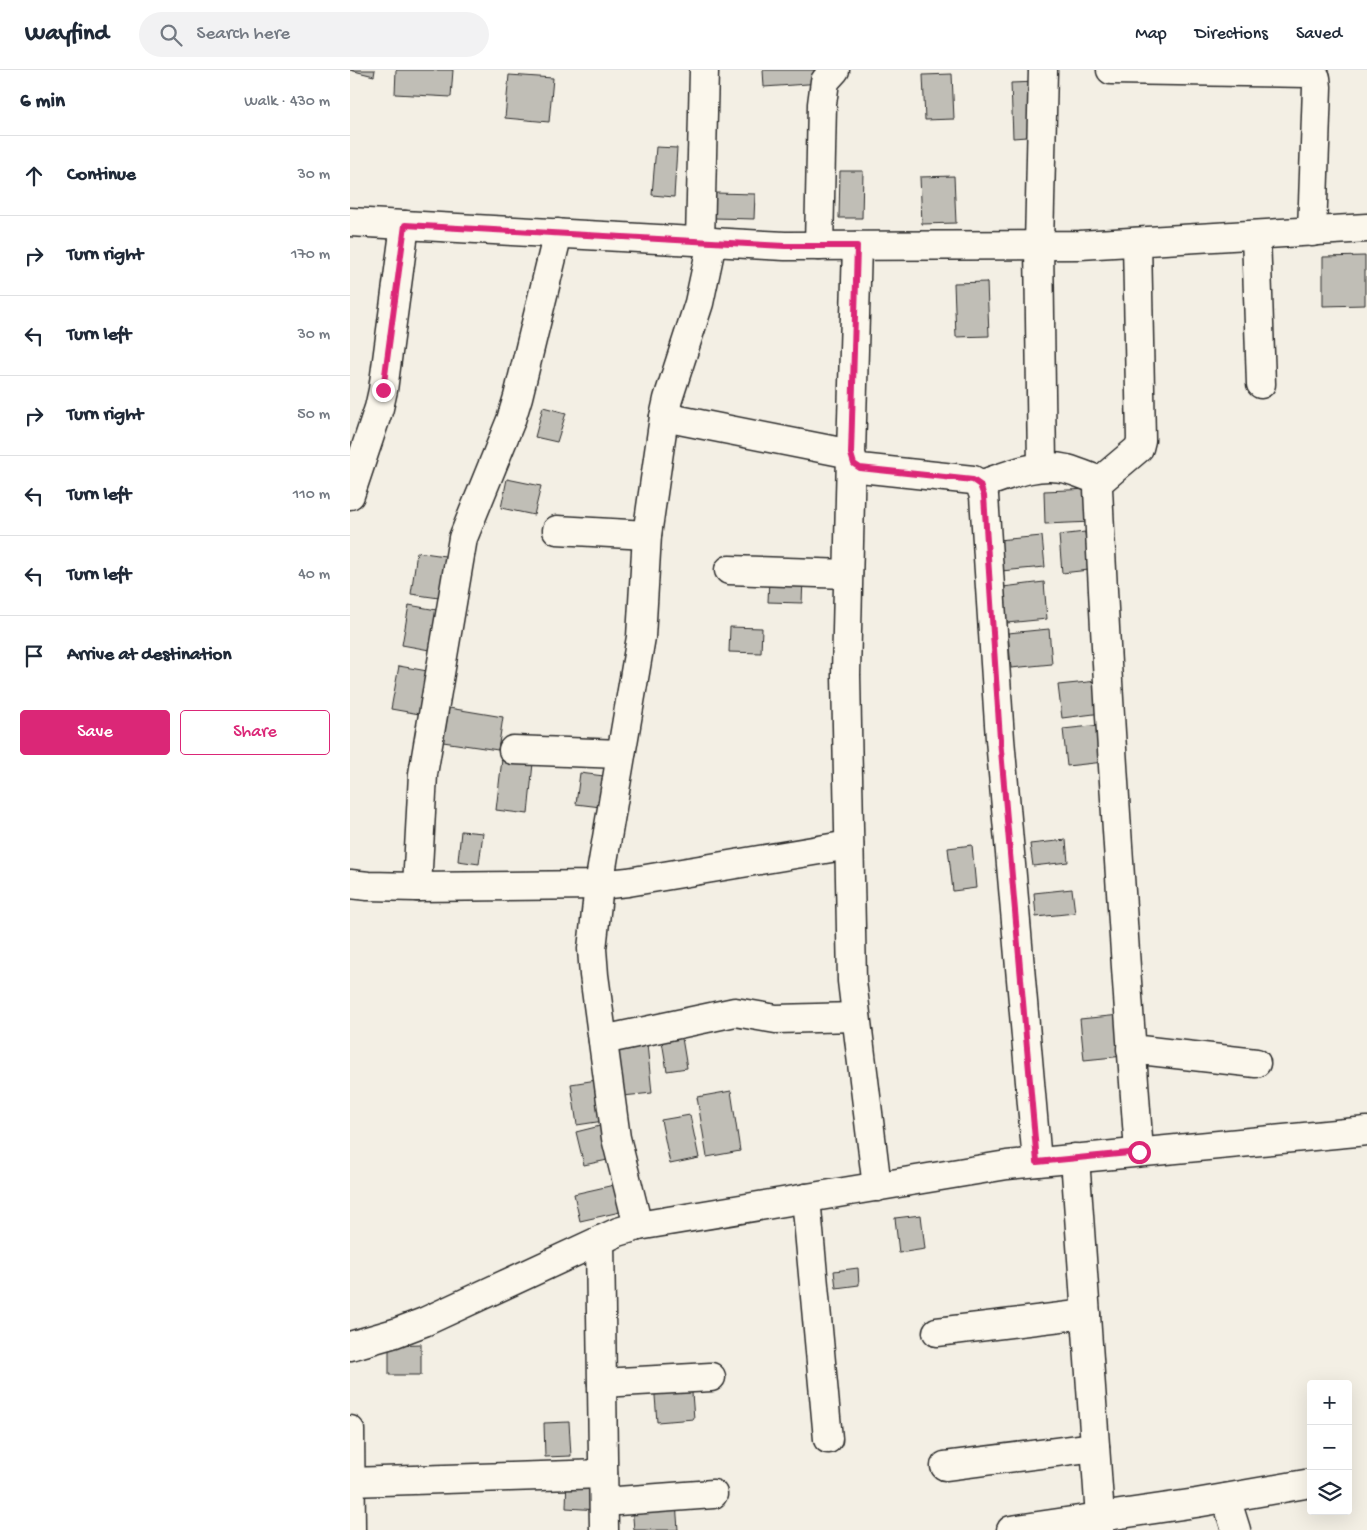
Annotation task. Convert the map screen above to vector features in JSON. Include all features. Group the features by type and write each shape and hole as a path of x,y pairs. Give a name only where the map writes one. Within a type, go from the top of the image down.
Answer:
{"street":[{"path":"638,1226 616,1138 592,950 599,885 641,637 647,535 664,417 699,303 706,241 704,70"},
{"path":"819,246 824,81 835,70"},
{"path":"1042,466 1039,246 1043,70"},
{"path":"1111,70 1308,73 1316,78 1312,232"},
{"path":"350,222 785,246 1080,245 1367,228"},
{"path":"350,495 383,390 405,225"},
{"path":"417,886 423,774 463,538 511,420 558,233"},
{"path":"1256,235 1261,384"},
{"path":"1137,242 1141,440 1139,448 1100,481 1098,488 1106,667 1139,1152"},
{"path":"857,246 846,675 849,846 852,981 877,1187"},
{"path":"664,417 851,454"},
{"path":"851,454 854,464 860,468 973,480 980,485 984,496 1000,739 1037,1162"},
{"path":"980,485 1022,470 1042,466 1067,469 1100,481"},
{"path":"557,530 647,535"},
{"path":"729,570 848,574"},
{"path":"513,750 622,754"},
{"path":"350,884 368,886 599,885 628,882 849,846"},
{"path":"603,1040 735,1012 776,1019 856,1017"},
{"path":"1131,1049 1256,1063"},
{"path":"350,1346 396,1333 424,1322 600,1240 638,1226 1007,1165 1367,1131"},
{"path":"1075,1158 1100,1523"},
{"path":"806,1198 828,1439"},
{"path":"600,1240 604,1530"},
{"path":"937,1332 1086,1314"},
{"path":"602,1383 711,1377"},
{"path":"350,1430 351,1530"},
{"path":"945,1466 1095,1447"},
{"path":"350,1482 604,1474"},
{"path":"1011,1530 1100,1523 1307,1484"},
{"path":"604,1502 713,1494"},
{"path":"1226,1498 1236,1530"}],"building":[{"path":"350,70 375,70 374,76"},
{"path":"396,70 453,70 451,97 395,94"},
{"path":"763,70 822,70 822,83 764,87"},
{"path":"952,74 954,119 925,120 923,75"},
{"path":"509,75 553,78 549,122 505,118"},
{"path":"1038,82 1040,136 1013,138 1011,83"},
{"path":"656,147 677,148 674,197 652,195"},
{"path":"840,171 863,171 862,218 839,218"},
{"path":"954,176 956,223 922,224 920,177"},
{"path":"715,193 755,194 754,219 714,218"},
{"path":"1365,256 1365,305 1323,306 1323,257"},
{"path":"987,282 989,336 956,337 954,283"},
{"path":"543,407 566,413 557,442 535,437"},
{"path":"507,479 541,486 534,515 501,508"},
{"path":"1091,489 1092,522 1045,524 1044,491"},
{"path":"1085,532 1089,570 1062,573 1059,535"},
{"path":"1042,536 1045,567 1001,571 998,540"},
{"path":"417,552 452,557 446,599 411,594"},
{"path":"769,578 803,579 802,603 768,602"},
{"path":"1044,582 1047,619 1007,623 1003,587"},
{"path":"409,605 442,611 435,651 402,645"},
{"path":"730,627 762,628 761,653 729,652"},
{"path":"1049,629 1052,664 1011,668 1008,633"},
{"path":"399,666 433,672 425,715 391,709"},
{"path":"1098,681 1102,713 1062,718 1058,685"},
{"path":"449,708 503,717 498,750 443,742"},
{"path":"1101,725 1104,762 1067,766 1063,729"},
{"path":"502,759 533,763 528,814 496,810"},
{"path":"580,773 612,777 609,808 576,804"},
{"path":"461,831 483,833 479,864 458,861"},
{"path":"1066,840 1068,862 1033,866 1030,844"},
{"path":"972,845 976,888 953,891 948,848"},
{"path":"1072,889 1075,913 1036,917 1034,893"},
{"path":"1120,1015 1124,1056 1084,1060 1080,1019"},
{"path":"682,1038 687,1068 667,1071 662,1041"},
{"path":"647,1044 652,1093 623,1096 618,1047"},
{"path":"603,1079 610,1120 577,1125 571,1084"},
{"path":"731,1091 740,1151 707,1157 697,1097"},
{"path":"690,1115 699,1158 670,1164 661,1120"},
{"path":"604,1125 612,1159 584,1165 576,1132"},
{"path":"614,1185 620,1212 580,1221 574,1194"},
{"path":"921,1215 925,1249 899,1253 895,1218"},
{"path":"858,1268 859,1285 836,1288 834,1271"},
{"path":"421,1344 421,1375 389,1375 389,1345"},
{"path":"691,1380 694,1419 657,1422 654,1383"},
{"path":"569,1422 571,1456 545,1457 544,1423"},
{"path":"567,1477 601,1479 599,1510 566,1508"},
{"path":"676,1502 678,1530 634,1530 632,1505"}],"route":[{"path":"383,390 405,225 785,246 857,246 851,454 854,464 860,468 973,480 980,485 984,496 1000,739 1037,1162 1139,1152"}]}
